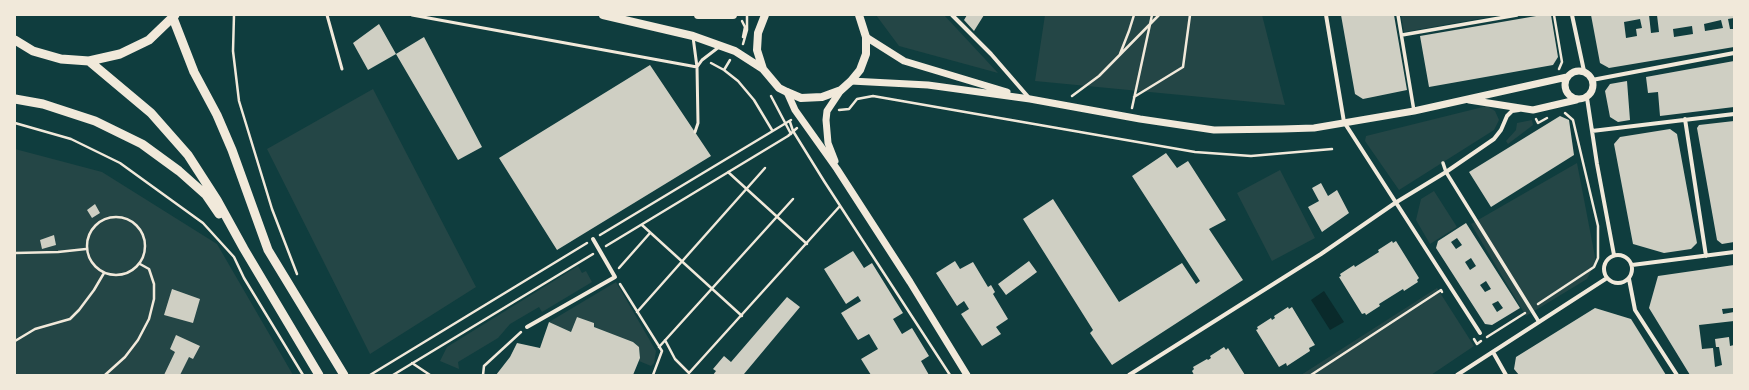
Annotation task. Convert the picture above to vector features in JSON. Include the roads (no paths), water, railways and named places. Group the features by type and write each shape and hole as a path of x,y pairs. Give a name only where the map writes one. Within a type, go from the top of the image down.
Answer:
{"main road":[{"path":"603,15 693,36 735,51 763,69 779,88 801,98 822,97 841,90 852,81 860,70 866,54 866,37 859,15"},
{"path":"698,15 733,15"},
{"path":"763,69 757,50 758,33 764,15"},
{"path":"15,40 34,51 61,59 89,61 120,54 149,40 174,17 194,72 217,115 232,150 268,250 344,375"},
{"path":"89,61 151,113 188,155 217,200 244,249 319,375"},
{"path":"15,99 43,104 94,121 142,144 179,171 206,195 244,249"}],"street":[{"path":"952,15 991,54 1030,99"},
{"path":"1326,15 1344,122 1480,333"},
{"path":"1398,15 1414,111"},
{"path":"1402,35 1518,15"},
{"path":"1572,15 1584,71 1592,80 1593,88 1587,98 1614,255"},
{"path":"866,37 904,61 1030,99"},
{"path":"1592,80 1734,53"},
{"path":"852,81 928,85 1030,99 1214,130 1314,128 1414,111 1567,77 1577,71 1584,71"},
{"path":"1567,77 1565,83 1566,92 1576,100"},
{"path":"837,169 828,143 826,120 827,111 841,90"},
{"path":"787,92 795,110 837,169 910,282 967,375"},
{"path":"1465,99 1532,110 1587,98"},
{"path":"1129,375 1321,254 1395,203 1446,172 1494,139 1501,130 1507,116 1512,111 1522,109"},
{"path":"1592,131 1734,114"},
{"path":"1685,120 1706,256"},
{"path":"1443,163 1446,172 1539,322"},
{"path":"527,327 614,275 593,239"},
{"path":"1632,265 1734,252"},
{"path":"1614,255 1621,255 1625,257 1632,265 1632,274 1622,283 1616,283 1606,278 1604,273 1605,262 1614,255"},
{"path":"1457,375 1606,278"},
{"path":"1628,279 1635,310 1677,375"},
{"path":"1493,352 1506,375"}],"lane":[{"path":"327,15 342,69"},
{"path":"412,15 696,67"},
{"path":"693,36 696,67 698,123 695,132"},
{"path":"696,67 702,60 721,46"}]}
